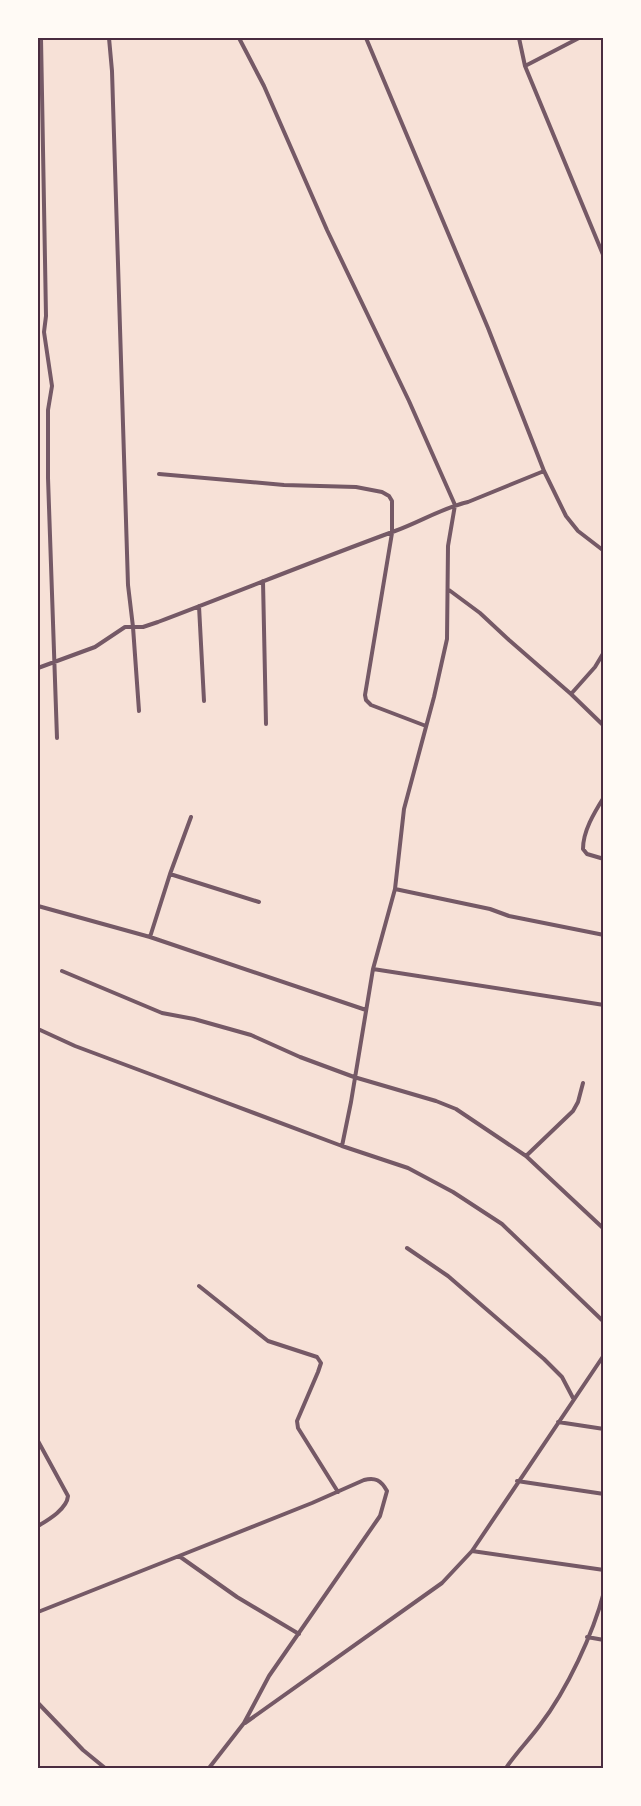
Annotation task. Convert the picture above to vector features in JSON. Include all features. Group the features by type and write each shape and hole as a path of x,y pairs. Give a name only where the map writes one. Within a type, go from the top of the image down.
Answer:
{"street":[{"path":"41,38 46,316 44,332 52,386 48,410 48,478 57,738"},
{"path":"109,38 112,71 128,585 139,711"},
{"path":"239,38 264,86 327,230 409,401 455,505 448,546 447,639 404,809 395,889 373,969 342,1146"},
{"path":"366,38 488,328 544,471 566,516 578,531 603,551"},
{"path":"519,38 525,66 603,257"},
{"path":"525,66 579,38"},
{"path":"38,668 95,647 125,627 143,627 544,471"},
{"path":"159,474 284,485 356,487 382,492 389,496 392,501 392,532 365,695 371,705 426,726"},
{"path":"263,581 266,724"},
{"path":"448,590 480,613 571,694 603,726"},
{"path":"199,606 204,701"},
{"path":"571,694 595,667 603,652"},
{"path":"603,797 583,841 583,849 587,854 603,859"},
{"path":"150,937 191,817"},
{"path":"170,874 259,902"},
{"path":"395,889 490,909 509,916 603,934"},
{"path":"38,906 150,937 366,1010"},
{"path":"373,969 603,1005"},
{"path":"62,971 162,1013 251,1035 300,1057 354,1077 456,1109 526,1156 603,1229"},
{"path":"38,1029 75,1046 342,1146 408,1168 453,1192 502,1224 603,1322"},
{"path":"526,1156 573,1111 583,1083"},
{"path":"406,1248 448,1276 544,1359 562,1377 573,1399"},
{"path":"199,1286 268,1341 317,1357 321,1363 297,1421 298,1428 338,1492"},
{"path":"244,1723 442,1583 472,1551 603,1355"},
{"path":"558,1422 603,1429"},
{"path":"38,1441 68,1496 65,1505 38,1526"},
{"path":"38,1612 371,1478 378,1479 384,1484 387,1491 380,1516 269,1676 244,1723 209,1768"},
{"path":"518,1481 603,1494"},
{"path":"472,1551 603,1570"},
{"path":"179,1556 237,1597 299,1634"},
{"path":"506,1768 557,1700 599,1612 603,1592"},
{"path":"587,1637 603,1640"},
{"path":"38,1703 83,1750 105,1768"}]}
